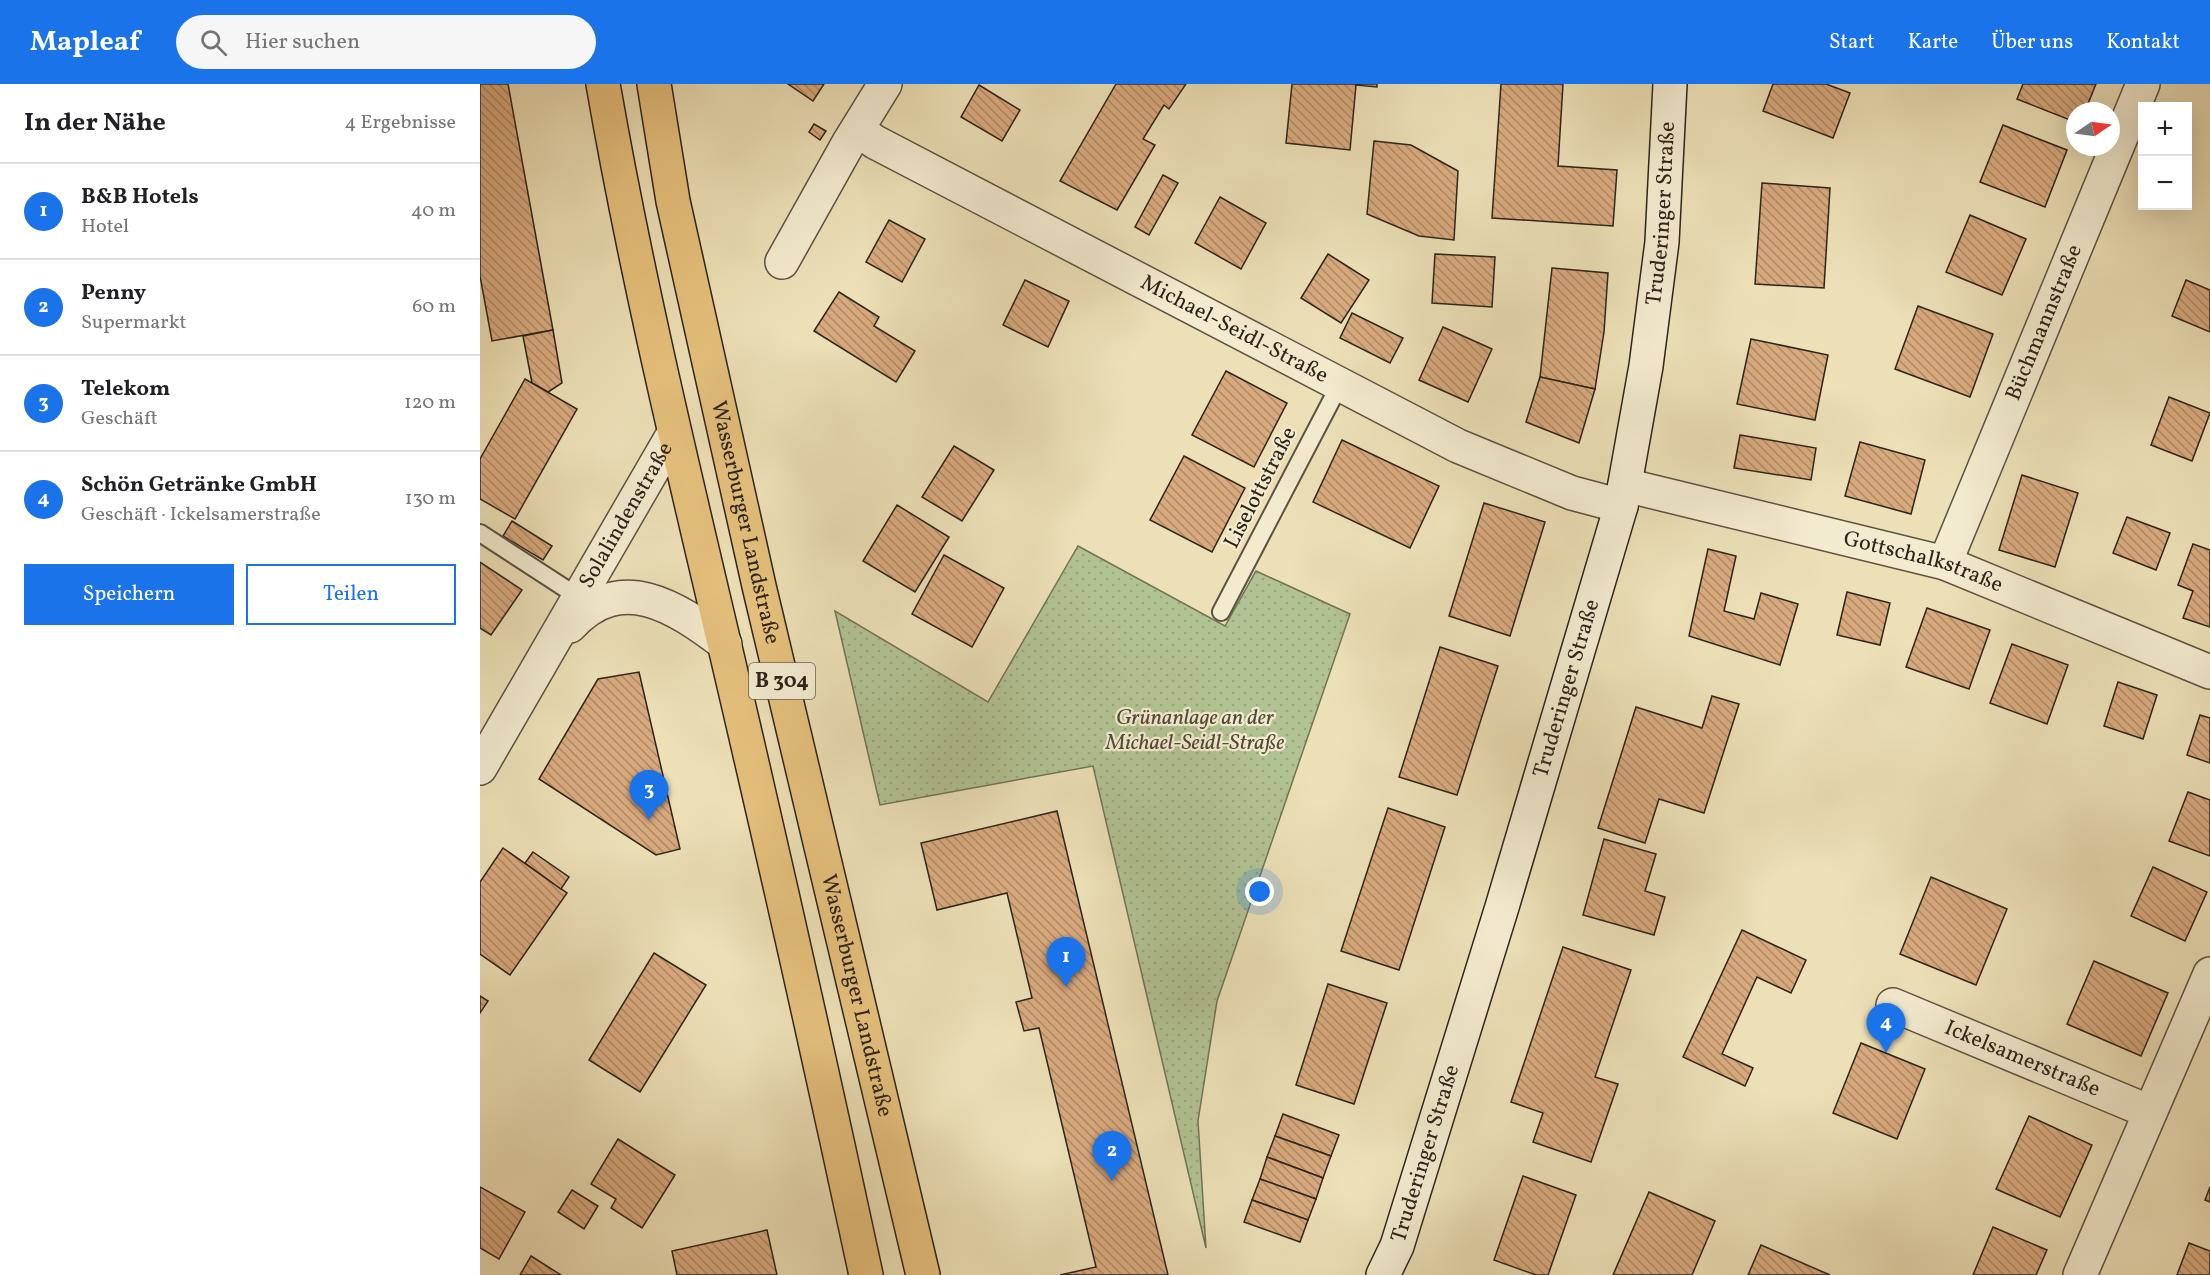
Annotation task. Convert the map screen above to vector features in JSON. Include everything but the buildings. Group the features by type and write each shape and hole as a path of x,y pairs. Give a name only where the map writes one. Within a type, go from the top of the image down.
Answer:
{"main road":[{"name":"B 304","path":"603,84 626,213 674,433 724,644 866,1275"},
{"name":"Wasserburger Landstraße","path":"654,84 673,201 759,586 858,994 923,1275"}],"street":[{"path":"782,262 885,84"},
{"name":"Truderinger Straße","path":"1383,1275 1397,1246 1502,908 1623,496 1646,366 1662,242 1670,84"},
{"name":"Büchmannstraße","path":"1945,563 2143,84"},
{"name":"Michael-Seidl-Straße","path":"858,130 875,142 1458,446 1572,493 1623,496"},
{"name":"Solalindenstraße","path":"480,768 674,433"},
{"name":"Gottschalkstraße","path":"1623,496 1945,563 2210,672"},
{"name":"Solalindenstraße","path":"556,640 580,615 607,598 629,596 663,604 699,625 724,644"},
{"path":"2080,1275 2210,974"},
{"name":"Ickelsamerstraße","path":"1893,1005 2150,1112"}],"lane":[{"name":"Liselottstraße","path":"1221,612 1340,384"},
{"name":"Solalindenstraße","path":"480,533 580,598"}],"green space":[{"name":"Grünanlage an der Michael-Seidl-Straße","path":"1078,546 1225,626 1256,571 1350,614 1217,1001 1198,1121 1206,1248 1093,766 880,805 835,611 988,702"}],"place":[{"name":"Telekom","path":"649,820"},
{"name":"B&B Hotels","path":"1066,987"},
{"name":"Schön Getränke GmbH","path":"1886,1053"},
{"name":"Penny","path":"1112,1181"}]}
